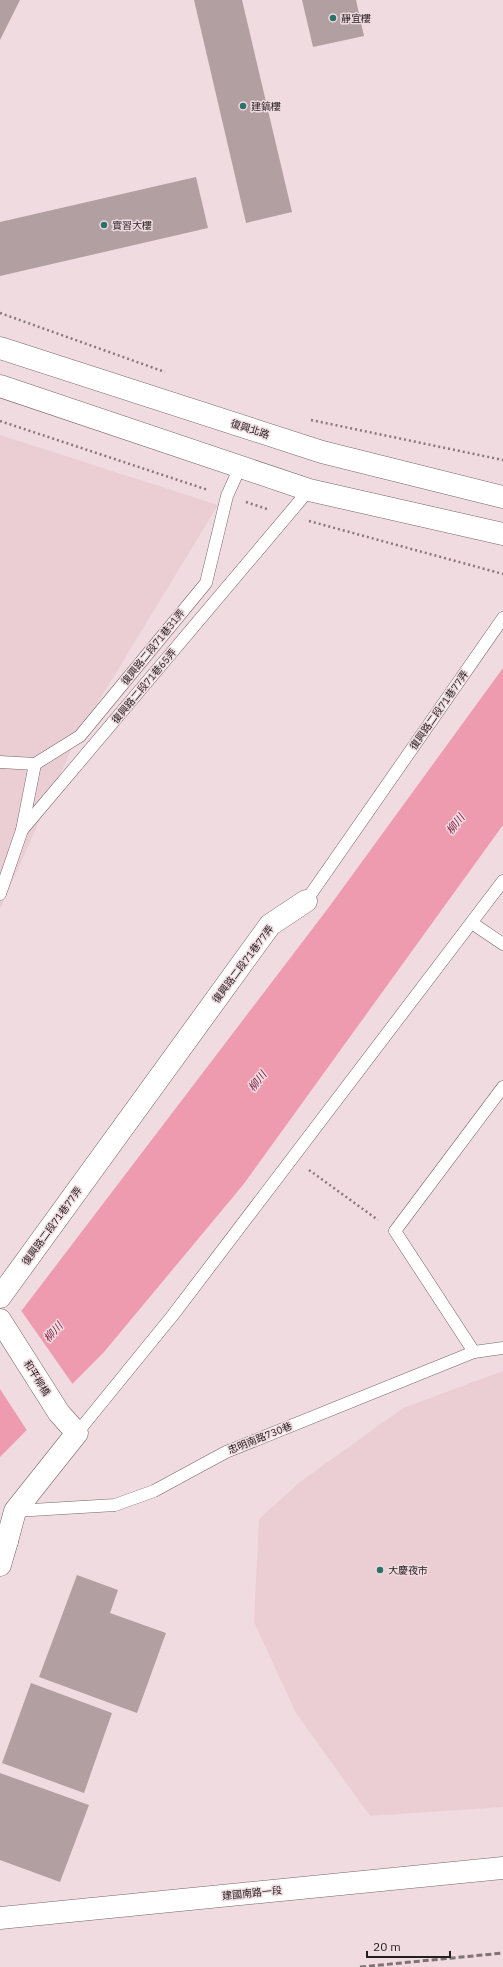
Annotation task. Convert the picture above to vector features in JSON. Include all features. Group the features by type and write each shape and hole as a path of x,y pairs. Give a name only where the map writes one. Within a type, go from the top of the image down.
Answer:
{"street":[{"name":"復興北路","path":"0,348 322,452 503,497"},
{"path":"0,386 309,490 503,534"},
{"name":"復興路二段71巷77弄","path":"0,1297 270,925 306,901"},
{"name":"和平柳橋","path":"0,1320 59,1413 77,1432"},
{"path":"0,1564 4,1542 15,1511 77,1432"},
{"name":"建國南路一段","path":"0,1918 503,1868"}],"lane":[{"name":"復興路二段71巷31弄","path":"35,764 80,736 206,584 227,496 240,468"},
{"name":"復興路二段71巷65弄","path":"0,894 22,830 309,490"},
{"name":"復興路二段71巷77弄","path":"306,901 503,618"},
{"path":"0,762 35,764 22,830"},
{"path":"77,1432 174,1315 503,881"},
{"path":"472,922 503,944"},
{"path":"474,1352 395,1231 503,1087"},
{"name":"忠明南路730巷","path":"15,1511 115,1505 154,1491 226,1452 474,1352 503,1348"}],"path":[{"path":"0,313 172,375"},
{"path":"309,419 503,460"},
{"path":"0,421 288,515 503,574"},
{"path":"292,1159 395,1231"}],"shaded area":[{"path":"0,435 218,505 77,737 0,909"},
{"name":"大慶夜市","path":"503,1371 503,1807 370,1816 296,1713 254,1622 259,1519 300,1482 403,1408"}],"water":[{"name":"柳川","path":"503,668 503,825 243,1185 104,1352 0,1457 0,1339 329,907"}],"pier":[{"path":"20,1309 74,1386 28,1432 0,1389 0,1335"}],"building":[{"path":"0,0 20,0 0,40"},
{"name":"建鎬樓","path":"194,0 242,0 292,212 246,223"},
{"name":"靜宜樓","path":"302,0 356,0 364,36 313,47"},
{"name":"實習大樓","path":"196,177 208,228 0,276 0,222"},
{"path":"77,1575 118,1590 110,1613 166,1633 137,1713 39,1677"},
{"path":"31,1683 112,1713 84,1793 2,1763"},
{"path":"0,1773 89,1805 60,1882 0,1860"}],"railway":[{"path":"360,1967 503,1953"}],"place":[{"name":"靜宜樓","path":"333,18"},
{"name":"建鎬樓","path":"243,106"},
{"name":"實習大樓","path":"104,225"},
{"name":"大慶夜市","path":"380,1570"}]}
